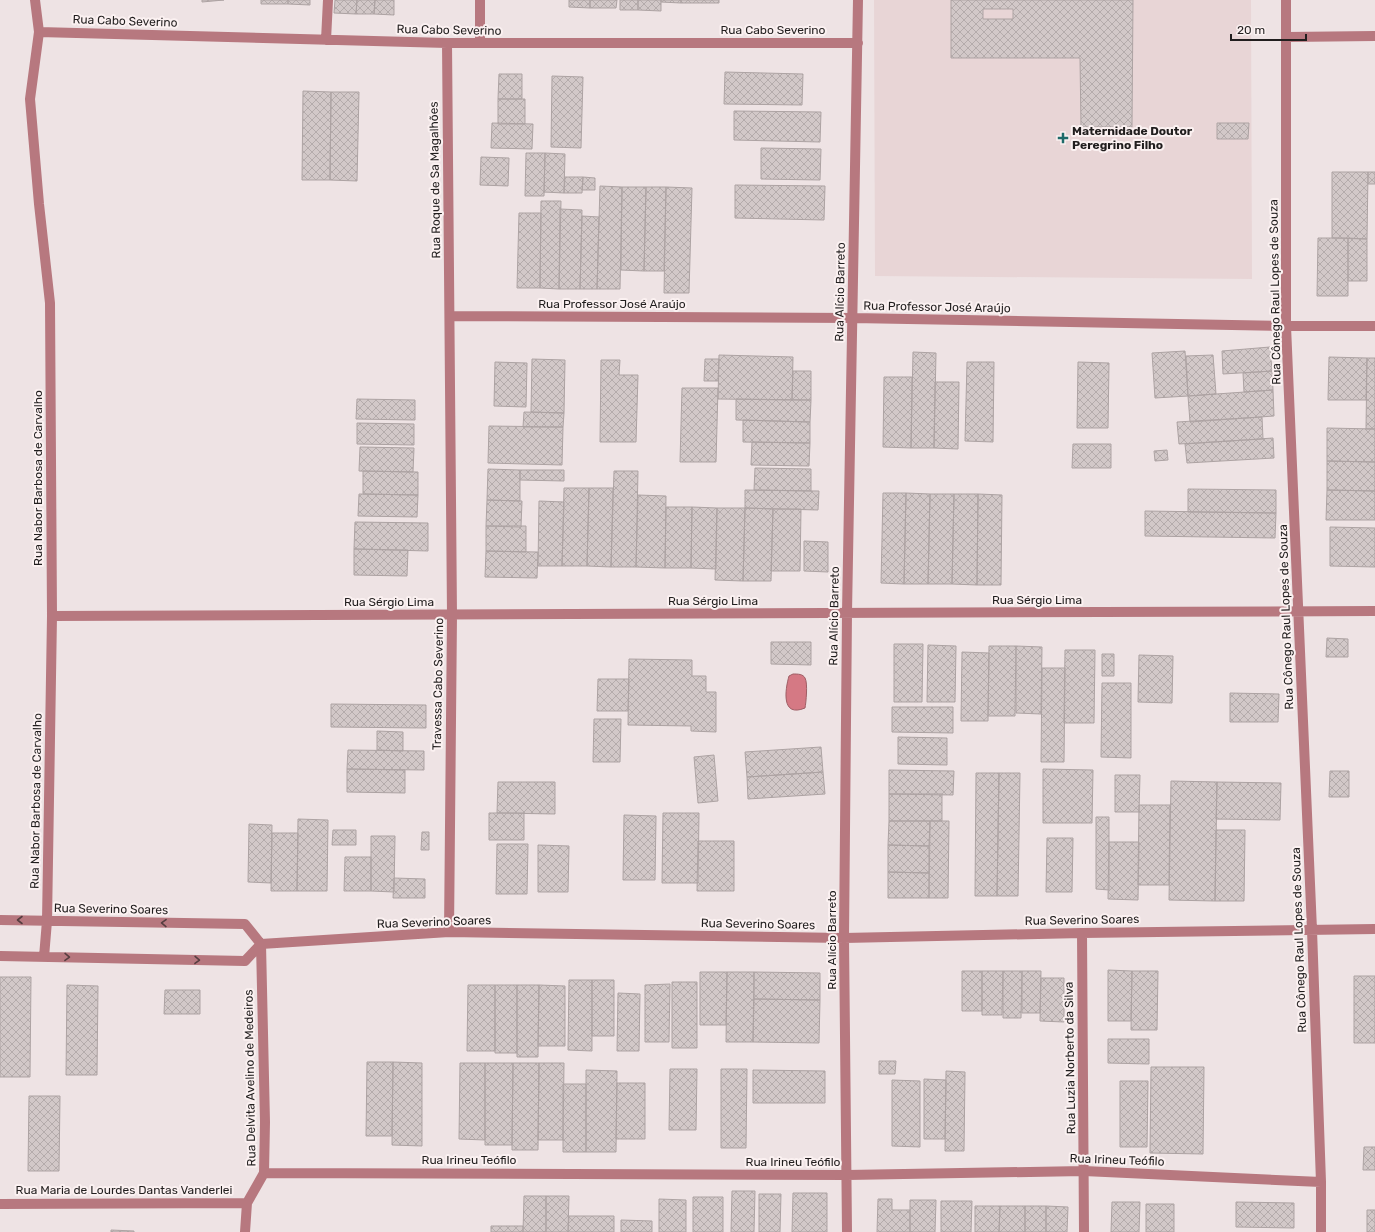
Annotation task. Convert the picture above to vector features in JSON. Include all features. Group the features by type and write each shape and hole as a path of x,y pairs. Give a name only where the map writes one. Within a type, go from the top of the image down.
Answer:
{"street":[{"name":"Rua Nabor Barbosa de Carvalho","path":"35,0 39,32 30,99 39,204 50,303 52,616 47,920 44,957"},
{"path":"326,40 328,0"},
{"path":"480,0 480,43"},
{"name":"Rua Alício Barreto","path":"847,1232 844,938 847,613 858,0"},
{"name":"Rua Cônego Raul Lopes de Souza","path":"1286,0 1286,326 1312,930 1321,1182 1321,1232"},
{"name":"Rua Cabo Severino","path":"39,32 447,43 858,43"},
{"path":"1287,37 1375,36"},
{"name":"Rua Roque de Sa Magalhões","path":"447,43 450,316"},
{"name":"Rua Professor José Araújo","path":"450,316 853,318 1286,326 1375,326"},
{"name":"Travessa Cabo Severino","path":"449,932 452,615 450,316"},
{"name":"Rua Sérgio Lima","path":"52,616 1375,612"},
{"name":"Rua Severino Soares","path":"0,920 245,924 261,944 449,932 844,938 1375,929"},
{"name":"Rua Luzia Norberto da Silva","path":"1082,933 1084,1232"},
{"path":"0,956 245,961 261,944"},
{"name":"Rua Delvita Avelino de Medeiros","path":"245,1232 247,1203 264,1173 261,944"},
{"name":"Rua Irineu Teófilo","path":"264,1173 847,1175 1084,1171 1321,1182"},
{"name":"Rua Maria de Lourdes Dantas Vanderlei","path":"0,1204 247,1203"}],"shaded area":[{"name":"Maternidade Doutor Peregrino Filho","path":"874,0 1251,0 1252,279 875,276"},
{"path":"793,674 803,676 806,681 805,708 797,710 788,706 786,701 786,688 789,676"}],"building":[{"path":"202,0 224,0 202,2"},
{"path":"261,0 288,0 288,4 261,4"},
{"path":"288,0 310,0 310,5 288,4"},
{"path":"335,0 357,0 356,14 334,13"},
{"path":"357,0 375,0 374,14 356,14"},
{"path":"375,0 394,0 394,15 374,14"},
{"path":"569,0 590,0 590,8 569,7"},
{"path":"590,0 617,0 616,8 590,8"},
{"path":"620,0 638,0 638,10 620,10"},
{"path":"638,0 661,0 661,11 638,10"},
{"path":"661,0 681,0 681,3 661,2"},
{"path":"681,0 719,0 719,3 681,3"},
{"path":"951,0 1133,0 1132,127 1081,127 1080,58 951,58","holes":["983,9 1013,9 1013,19 983,19"]},
{"path":"725,72 803,74 802,105 724,104"},
{"path":"499,74 522,74 522,99 498,99"},
{"path":"552,76 583,77 581,148 551,147"},
{"path":"303,91 331,92 330,180 302,180"},
{"path":"331,92 359,92 357,181 330,180"},
{"path":"498,99 525,99 525,124 498,124"},
{"path":"734,111 821,112 820,142 734,140"},
{"path":"492,123 533,124 532,149 491,148"},
{"path":"1217,123 1249,123 1248,139 1217,139"},
{"path":"761,148 821,149 820,180 761,179"},
{"path":"526,153 545,153 544,196 525,196"},
{"path":"545,153 565,154 564,193 544,192"},
{"path":"481,157 509,158 508,186 480,185"},
{"path":"1332,172 1368,172 1367,239 1332,238"},
{"path":"1368,172 1375,172 1375,184 1368,184"},
{"path":"565,177 583,177 582,193 564,193"},
{"path":"583,177 595,178 595,190 582,190"},
{"path":"735,185 825,186 824,220 735,218"},
{"path":"600,186 622,187 620,289 597,289"},
{"path":"622,187 646,187 644,271 621,270"},
{"path":"646,187 666,187 664,271 644,271"},
{"path":"666,187 692,188 689,293 664,293"},
{"path":"541,201 561,201 559,289 540,288"},
{"path":"560,209 582,210 580,289 559,289"},
{"path":"519,213 541,213 540,288 517,288"},
{"path":"582,216 599,217 597,289 580,289"},
{"path":"1318,238 1348,238 1348,296 1317,296"},
{"path":"1348,238 1367,239 1367,281 1348,281"},
{"path":"1270,347 1272,371 1223,374 1222,351"},
{"path":"1185,351 1188,396 1155,398 1152,353"},
{"path":"913,352 936,353 934,448 911,448"},
{"path":"719,355 793,357 792,400 718,399"},
{"path":"1213,355 1216,394 1188,396 1186,356"},
{"path":"1329,357 1367,358 1366,400 1328,400"},
{"path":"1367,358 1375,358 1375,429 1366,429"},
{"path":"532,359 565,360 564,413 531,412"},
{"path":"705,359 719,359 718,381 704,381"},
{"path":"601,360 620,360 619,375 638,375 636,442 600,442"},
{"path":"495,362 527,363 526,407 494,406"},
{"path":"967,362 994,362 993,442 965,441"},
{"path":"1078,362 1109,363 1108,428 1077,428"},
{"path":"793,371 811,371 811,400 792,400"},
{"path":"1272,371 1273,390 1244,392 1243,373"},
{"path":"884,377 912,377 911,448 883,447"},
{"path":"935,382 959,382 958,449 934,448"},
{"path":"682,388 718,388 716,462 680,462"},
{"path":"1273,390 1274,416 1190,422 1188,396"},
{"path":"357,399 415,400 415,420 356,419"},
{"path":"736,399 811,400 810,422 736,420"},
{"path":"524,412 564,413 563,427 523,427"},
{"path":"1262,417 1263,439 1179,444 1177,422"},
{"path":"743,420 810,422 810,443 743,442"},
{"path":"357,423 414,424 414,445 357,444"},
{"path":"489,426 563,427 562,465 488,463"},
{"path":"1327,428 1375,429 1375,462 1327,461"},
{"path":"1273,438 1274,458 1187,463 1185,444"},
{"path":"752,442 810,443 809,466 751,465"},
{"path":"1073,444 1111,444 1111,468 1072,468"},
{"path":"360,447 414,448 413,472 359,471"},
{"path":"1167,450 1168,460 1155,461 1154,451"},
{"path":"1327,461 1375,462 1375,491 1327,490"},
{"path":"755,468 811,469 811,491 754,490"},
{"path":"488,469 520,470 520,501 487,500"},
{"path":"520,470 564,470 564,481 520,480"},
{"path":"363,471 418,472 418,495 363,494"},
{"path":"614,471 638,471 636,567 611,567"},
{"path":"564,488 589,488 587,566 562,566"},
{"path":"589,488 613,488 611,567 587,566"},
{"path":"1188,489 1276,490 1276,513 1188,512"},
{"path":"745,490 819,491 818,510 745,508"},
{"path":"1327,490 1375,491 1375,520 1326,520"},
{"path":"883,493 906,493 904,584 881,583"},
{"path":"906,493 930,494 928,584 904,584"},
{"path":"359,494 418,495 417,517 358,516"},
{"path":"930,494 954,494 952,584 928,584"},
{"path":"954,494 978,494 977,585 952,584"},
{"path":"978,494 1002,495 1001,585 977,585"},
{"path":"638,495 666,496 665,568 636,567"},
{"path":"487,500 522,501 521,527 486,526"},
{"path":"539,501 564,502 562,566 538,566"},
{"path":"666,507 692,507 691,568 665,568"},
{"path":"692,507 717,508 716,569 691,568"},
{"path":"717,508 745,508 743,581 715,580"},
{"path":"745,508 773,509 771,581 743,581"},
{"path":"773,509 801,509 800,571 771,571"},
{"path":"1145,511 1276,513 1275,538 1145,536"},
{"path":"355,522 428,523 428,551 354,549"},
{"path":"486,526 526,526 526,552 486,551"},
{"path":"1330,527 1375,528 1375,567 1330,566"},
{"path":"804,541 828,542 828,572 804,571"},
{"path":"354,549 408,550 407,576 354,575"},
{"path":"486,551 538,552 537,578 485,577"},
{"path":"1327,638 1348,639 1348,657 1326,657"},
{"path":"771,642 811,642 811,665 771,664"},
{"path":"894,644 923,644 922,702 894,702"},
{"path":"928,645 956,646 955,702 927,702"},
{"path":"989,646 1016,646 1015,716 988,716"},
{"path":"1016,646 1042,647 1041,714 1016,713"},
{"path":"1065,650 1095,650 1094,723 1064,723"},
{"path":"962,652 989,653 988,721 961,721"},
{"path":"1102,654 1114,654 1114,676 1102,676"},
{"path":"1139,655 1173,656 1172,703 1138,702"},
{"path":"629,659 692,660 692,676 706,676 706,692 716,692 716,732 691,731 691,726 628,725"},
{"path":"1042,668 1065,668 1064,762 1041,762"},
{"path":"598,679 629,679 628,711 597,711"},
{"path":"1102,683 1131,683 1131,758 1101,757"},
{"path":"1230,693 1279,694 1278,722 1230,722"},
{"path":"331,704 426,705 426,728 331,727"},
{"path":"892,707 953,707 953,733 892,732"},
{"path":"594,719 621,719 620,762 593,762"},
{"path":"377,731 403,732 403,751 377,750"},
{"path":"898,737 947,738 947,765 898,764"},
{"path":"821,747 823,772 747,777 745,752"},
{"path":"348,750 424,751 424,770 347,769"},
{"path":"714,755 718,801 698,803 694,757"},
{"path":"347,769 405,770 405,793 347,792"},
{"path":"1043,769 1093,770 1092,823 1043,823"},
{"path":"889,770 954,771 953,795 889,794"},
{"path":"1330,771 1349,771 1349,797 1329,797"},
{"path":"823,772 825,794 748,799 747,777"},
{"path":"976,773 999,773 997,896 975,896"},
{"path":"999,773 1020,773 1018,896 997,896"},
{"path":"1115,775 1140,775 1139,812 1115,812"},
{"path":"1171,781 1217,782 1215,901 1169,900"},
{"path":"498,782 555,782 555,814 497,813"},
{"path":"1217,782 1281,783 1280,820 1216,819"},
{"path":"889,794 942,794 942,821 889,821"},
{"path":"1139,805 1170,805 1169,885 1138,885"},
{"path":"489,813 524,813 524,840 489,840"},
{"path":"663,813 699,813 698,883 662,883"},
{"path":"624,815 656,816 655,880 623,880"},
{"path":"1096,817 1109,817 1109,890 1096,889"},
{"path":"298,819 328,820 327,891 297,891"},
{"path":"889,821 930,821 929,846 888,845"},
{"path":"930,821 949,821 948,898 929,898"},
{"path":"249,824 272,825 271,883 248,882"},
{"path":"333,830 356,830 356,845 332,845"},
{"path":"1216,830 1245,830 1244,901 1215,901"},
{"path":"422,832 429,832 429,850 421,850"},
{"path":"272,833 298,833 297,891 271,891"},
{"path":"371,836 395,836 394,892 371,891"},
{"path":"1047,838 1073,838 1072,892 1046,892"},
{"path":"698,841 734,841 734,891 697,891"},
{"path":"1109,842 1139,842 1138,900 1108,899"},
{"path":"497,844 528,844 527,894 496,894"},
{"path":"538,845 569,846 568,892 538,892"},
{"path":"888,845 929,846 929,873 888,872"},
{"path":"345,857 371,857 371,891 344,891"},
{"path":"888,872 929,873 929,898 888,898"},
{"path":"394,878 425,879 425,898 393,898"},
{"path":"1108,970 1132,971 1131,1021 1108,1021"},
{"path":"962,971 982,971 982,1011 962,1011"},
{"path":"982,971 1003,971 1002,1015 982,1015"},
{"path":"1003,971 1022,971 1021,1018 1003,1018"},
{"path":"1022,971 1041,971 1040,1013 1022,1013"},
{"path":"1132,971 1158,971 1157,1030 1131,1030"},
{"path":"700,972 727,972 726,1025 700,1025"},
{"path":"727,972 754,972 753,1042 726,1042"},
{"path":"754,972 820,973 820,1000 754,999"},
{"path":"1354,976 1375,976 1375,1043 1354,1043"},
{"path":"0,977 31,977 30,1077 0,1077"},
{"path":"1041,978 1064,978 1064,1022 1040,1021"},
{"path":"569,980 592,980 592,1051 568,1050"},
{"path":"592,980 614,980 614,1036 592,1036"},
{"path":"672,982 697,982 697,1048 672,1048"},
{"path":"670,984 669,1042 645,1042 645,985"},
{"path":"67,985 98,986 97,1075 66,1075"},
{"path":"468,985 495,985 495,1051 467,1051"},
{"path":"495,985 517,985 517,1053 495,1053"},
{"path":"517,985 539,985 538,1057 517,1057"},
{"path":"539,985 565,986 565,1046 538,1046"},
{"path":"165,990 200,990 200,1014 164,1014"},
{"path":"618,993 640,994 639,1051 617,1051"},
{"path":"754,999 820,1000 819,1043 753,1042"},
{"path":"1108,1039 1149,1039 1149,1064 1108,1063"},
{"path":"879,1061 896,1061 895,1074 879,1074"},
{"path":"367,1062 393,1062 392,1136 366,1136"},
{"path":"393,1062 422,1063 422,1146 392,1145"},
{"path":"460,1063 485,1063 485,1140 459,1139"},
{"path":"485,1063 513,1063 512,1145 485,1145"},
{"path":"513,1063 539,1063 538,1150 512,1150"},
{"path":"539,1063 564,1063 563,1140 538,1140"},
{"path":"1151,1067 1204,1067 1203,1154 1150,1153"},
{"path":"670,1069 697,1069 696,1130 669,1130"},
{"path":"721,1069 747,1069 746,1148 721,1148"},
{"path":"586,1070 617,1071 616,1152 586,1152"},
{"path":"753,1070 825,1071 825,1103 753,1103"},
{"path":"946,1071 965,1072 964,1151 945,1151"},
{"path":"924,1079 946,1080 945,1139 924,1139"},
{"path":"892,1080 920,1081 920,1147 892,1146"},
{"path":"1120,1081 1148,1081 1147,1147 1120,1147"},
{"path":"617,1083 645,1083 645,1139 616,1139"},
{"path":"563,1084 586,1084 586,1152 563,1152"},
{"path":"29,1096 60,1096 59,1171 28,1171"},
{"path":"1364,1147 1375,1147 1375,1170 1363,1170"},
{"path":"732,1191 755,1191 754,1232 731,1232"},
{"path":"793,1193 827,1193 827,1232 792,1232"},
{"path":"759,1194 781,1194 780,1232 759,1232"},
{"path":"524,1196 546,1196 546,1232 523,1232"},
{"path":"546,1196 569,1196 568,1232 546,1232"},
{"path":"693,1197 723,1197 723,1232 693,1232"},
{"path":"659,1199 686,1200 686,1232 659,1232"},
{"path":"878,1199 892,1199 892,1210 910,1210 910,1232 877,1232"},
{"path":"910,1200 936,1200 935,1232 910,1232"},
{"path":"941,1201 972,1201 971,1232 941,1232"},
{"path":"1112,1202 1140,1202 1139,1232 1111,1232"},
{"path":"1236,1202 1294,1203 1294,1228 1236,1227"},
{"path":"1146,1204 1174,1204 1174,1232 1146,1232"},
{"path":"975,1206 1000,1206 999,1232 975,1232"},
{"path":"1000,1206 1025,1206 1025,1232 999,1232"},
{"path":"1025,1206 1046,1206 1046,1232 1025,1232"},
{"path":"1046,1206 1068,1207 1067,1232 1046,1232"},
{"path":"1367,1210 1375,1210 1375,1232 1367,1232"},
{"path":"569,1216 614,1216 614,1232 568,1232"},
{"path":"621,1220 652,1221 652,1232 621,1232"},
{"path":"491,1226 523,1226 523,1232 491,1232"},
{"path":"111,1230 134,1231 134,1232 111,1232"}],"place":[{"name":"Maternidade Doutor Peregrino Filho","path":"1063,138"}]}
